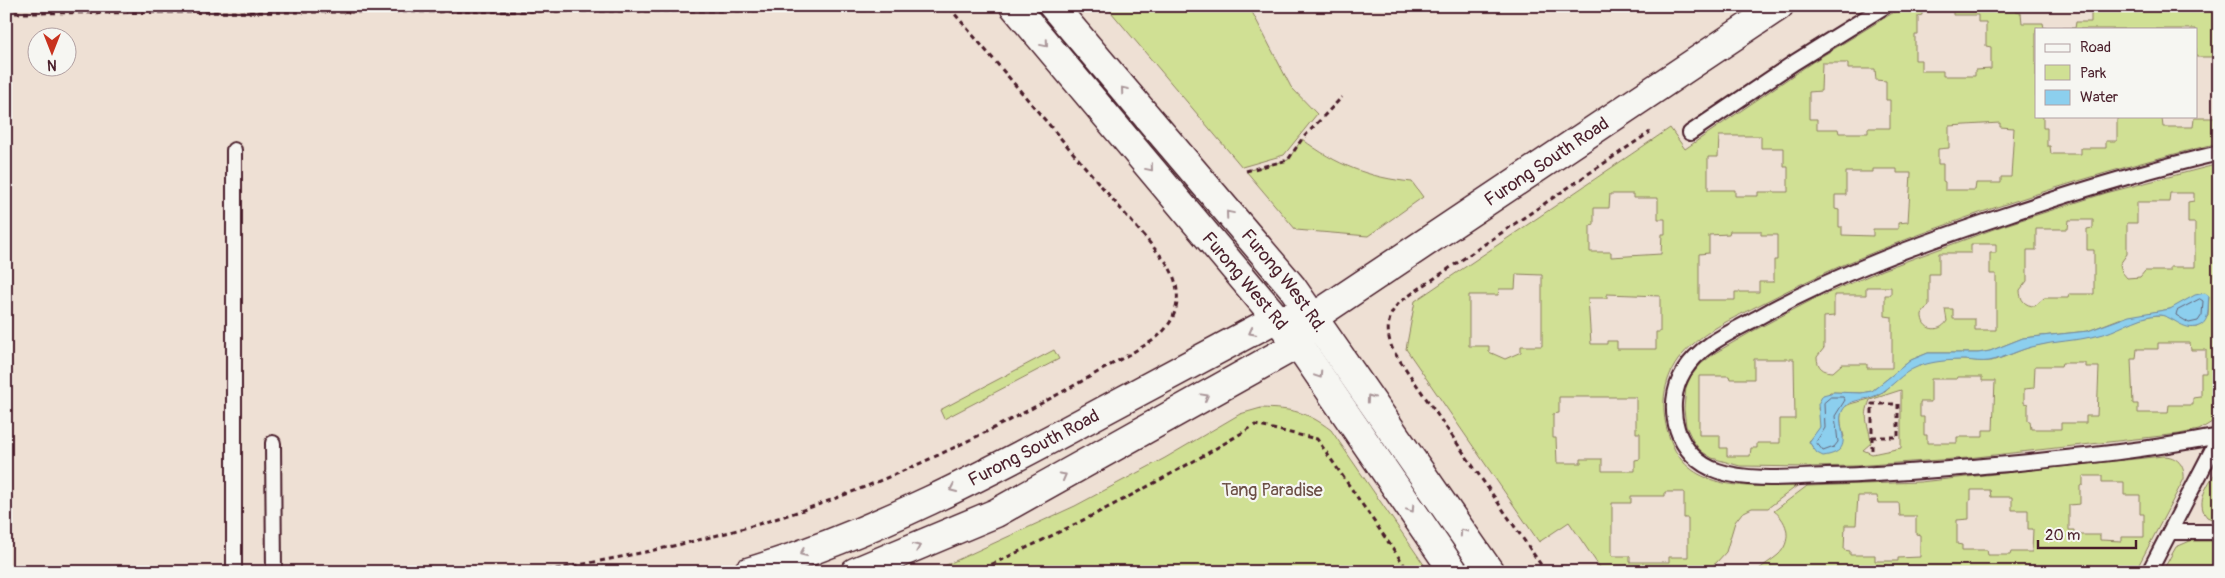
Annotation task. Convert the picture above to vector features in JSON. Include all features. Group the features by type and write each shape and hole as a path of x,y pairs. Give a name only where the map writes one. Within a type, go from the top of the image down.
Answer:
{"main road":[{"name":"Furong West Rd","path":"1014,6 1298,344 1454,572"},
{"name":"Furong West Rd.","path":"1053,6 1292,287 1490,572"},
{"name":"Furong South Road","path":"1298,344 1314,317 1774,8"},
{"name":"Furong South Road","path":"748,572 780,562 904,512 995,469 1277,318 1314,317"},
{"path":"855,572 996,513 1298,344"}],"lane":[{"path":"1690,133 1795,62 1885,6"},
{"path":"234,150 234,572"},
{"path":"2219,153 2136,174 1965,228 1871,264 1805,293 1717,340 1694,358 1682,375 1674,402 1677,430 1689,453 1709,468 1729,474 1750,476 1872,475 2079,456 2219,437"},
{"path":"2149,572 2219,437"},
{"path":"273,443 274,572"},
{"path":"2170,532 2219,532"}],"path":[{"path":"538,572 636,554 712,536 757,524 840,496 916,464 1012,418 1152,341 1169,326 1178,305 1178,294 1177,282 1166,262 948,6"},
{"path":"6,12 952,10"},
{"path":"1246,171 1288,160 1302,139 1342,97"},
{"path":"1546,572 1394,352 1388,336 1390,318 1394,308 1401,301 1656,128"},
{"path":"1872,437 1898,437 1898,404 1872,404 1872,437 1872,475"},
{"path":"975,572 1058,534 1144,490 1255,425 1317,439 1408,572"}],"green space":[{"path":"1106,6 1249,6 1291,87 1317,114 1284,155 1242,167"},
{"path":"1904,6 1922,6 1922,15 1918,16 1918,35 1915,35 1915,60 1921,60 1921,71 1943,71 1943,76 1975,76 1975,70 1991,69 1991,47 1986,46 1986,22 1978,22 1978,15 1953,15 1953,6 2016,6 2016,12 2021,13 2022,23 2043,23 2044,28 2035,28 2035,118 2043,118 2043,128 2047,128 2047,146 2050,146 2051,154 2081,154 2081,148 2106,148 2106,141 2117,141 2118,118 2162,118 2163,127 2193,127 2194,118 2218,118 2219,111 2219,143 2078,181 1994,208 1906,240 1848,263 1791,289 1706,334 1686,350 1672,370 1668,380 1665,391 1664,413 1673,446 1683,461 1695,472 1710,479 1727,484 1745,486 1797,486 1768,508 1752,508 1742,513 1735,522 1726,552 1716,563 1704,571 1603,572 1569,522 1539,542 1406,349 1415,301 1670,128 1685,149 1811,63","holes":["1822,63 1848,63 1848,69 1875,69 1876,80 1886,81 1886,100 1890,100 1890,128 1868,128 1868,133 1839,133 1838,129 1817,129 1817,119 1809,119 1809,92 1821,91","2000,123 2000,127 2014,128 2011,177 2001,177 2001,183 1976,183 1975,190 1945,190 1943,164 1938,164 1938,149 1949,148 1949,126","1719,136 1761,136 1761,148 1784,148 1784,167 1788,167 1788,192 1758,192 1758,196 1735,196 1735,190 1708,190 1708,157 1718,157","1873,169 1897,169 1897,173 1911,173 1908,222 1898,223 1898,229 1873,229 1873,236 1842,235 1842,227 1839,227 1839,210 1835,209 1835,195 1846,195 1846,172 1873,172","1610,194 1633,194 1633,198 1658,198 1658,219 1665,219 1665,234 1662,234 1661,254 1611,257 1611,252 1590,252 1590,226 1594,225 1594,208 1609,208","1730,231 1761,231 1761,235 1777,235 1777,260 1774,260 1774,282 1759,282 1759,292 1735,292 1735,300 1699,300 1699,254 1709,253 1709,235 1729,234","1516,274 1542,275 1542,346 1521,346 1521,352 1505,359 1489,352 1489,346 1469,346 1469,295 1498,295 1499,289 1515,289","1607,294 1660,296 1660,332 1656,332 1656,349 1617,349 1617,341 1607,341 1607,344 1591,344 1588,298 1607,298","1559,397 1636,397 1636,433 1640,433 1640,459 1635,460 1635,471 1602,471 1602,459 1581,459 1581,463 1557,463 1556,438 1553,438 1553,414 1559,413","1665,492 1684,492 1684,518 1688,518 1688,557 1669,557 1669,562 1630,562 1630,556 1612,556 1612,503 1631,503 1631,496 1665,496"]},
{"path":"2091,6 2219,6 2219,63 2215,63 2215,57 2198,57 2198,28 2075,28 2076,22 2091,22"},
{"path":"1302,139 1328,156 1354,169 1382,177 1412,182 1423,197 1368,236 1296,230 1246,171 1288,160"},
{"path":"2215,165 2219,166 2219,411 2212,422 2199,430 2179,434 1968,458 1854,466 1808,467 1740,466 1712,458 1701,451 1693,441 1686,426 1684,409 1686,387 1691,376 1701,364 1715,353 1812,300 1882,270 2002,226 2106,193","holes":["2170,193 2194,193 2194,201 2188,202 2188,223 2195,223 2195,267 2170,267 2170,271 2145,271 2140,277 2127,278 2122,272 2120,264 2127,254 2127,223 2137,223 2137,202 2169,202","2069,220 2093,220 2093,228 2087,229 2087,250 2094,250 2094,294 2069,294 2068,298 2044,298 2035,306 2024,302 2020,290 2027,281 2027,250 2036,250 2036,229 2068,229","1971,244 1996,244 1996,253 1990,253 1990,274 1996,274 1996,330 1975,330 1975,319 1953,319 1953,309 1945,309 1947,321 1940,328 1935,329 1924,324 1922,314 1929,305 1929,274 1939,274 1939,253 1971,253","1866,287 1891,287 1891,295 1885,295 1885,316 1892,317 1892,368 1867,368 1867,364 1842,364 1833,372 1821,368 1817,357 1824,348 1824,317 1834,316 1834,295 1866,295","2209,296 2208,316 2197,327 2187,326 2169,317 2151,316 2102,334 2034,346 1990,361 1945,360 1915,367 1904,373 1879,395 1848,405 1843,409 1841,424 1844,437 1813,448 1809,441 1819,430 1821,423 1818,408 1830,392 1861,393 1872,391 1911,360 1928,353 1978,353 1990,351 2023,338 2088,331 2119,319 2170,309","2158,343 2190,343 2191,350 2206,350 2206,373 2201,373 2201,397 2193,398 2193,405 2169,405 2168,413 2138,413 2138,404 2133,404 2131,359 2136,359 2137,349 2158,349","1754,359 1794,359 1795,419 1780,419 1780,443 1757,443 1757,448 1751,448 1750,456 1727,456 1727,448 1720,448 1720,435 1699,435 1699,376 1729,376 1730,379 1754,379","2062,363 2085,363 2085,367 2099,367 2097,416 2086,416 2086,423 2061,423 2061,429 2031,429 2030,421 2028,421 2028,404 2024,403 2024,389 2034,388 2035,366 2061,366","1982,377 1982,381 1995,381 1993,430 1983,430 1983,437 1957,437 1957,443 1927,443 1927,435 1924,435 1924,417 1920,417 1920,402 1931,402 1931,379","1901,390 1901,448 1872,454 1863,450 1871,443 1866,412 1870,400"]},
{"path":"1054,350 1059,359 944,419 940,410"},
{"name":"Tang Paradise","path":"1261,408 1298,412 1314,419 1331,430 1429,572 931,572 1075,506 1165,458 1240,414"},
{"path":"2163,456 2168,456 2179,462 2184,474 2184,479 2135,572 1756,572 1778,555 1787,538 1786,526 1774,511 1807,486 1920,482","holes":["2083,476 2102,476 2102,482 2124,482 2124,495 2140,495 2140,514 2144,514 2144,537 2122,537 2122,541 2100,540 2100,535 2074,535 2074,530 2069,530 2069,505 2080,504 2080,486 2083,485","1971,490 1990,490 1991,497 2012,497 2012,510 2028,510 2028,529 2033,529 2032,552 1988,555 1987,550 1962,550 1962,545 1957,544 1957,520 1969,519 1969,500 1971,500","1858,496 1877,496 1878,503 1899,503 1900,516 1916,516 1916,534 1920,535 1920,557 1898,558 1898,561 1875,561 1875,555 1850,555 1850,551 1844,550 1845,525 1856,525"]},
{"path":"2219,468 2219,522 2207,517 2203,511 2202,499 2211,479"},
{"path":"2190,541 2219,541 2219,572 2162,572 2176,547"}],"water":[{"path":"2205,293 2209,296 2208,313 2203,324 2199,326 2188,327 2162,315 2149,316 2104,334 2030,347 1989,361 1947,361 1929,363 1917,367 1906,373 1882,392 1852,402 1844,408 1841,416 1843,440 1841,447 1835,453 1823,456 1817,453 1809,442 1820,427 1818,404 1823,395 1834,392 1861,393 1872,391 1911,360 1928,353 1978,353 1990,351 2023,338 2088,331 2129,316 2170,309 2195,295"}]}
